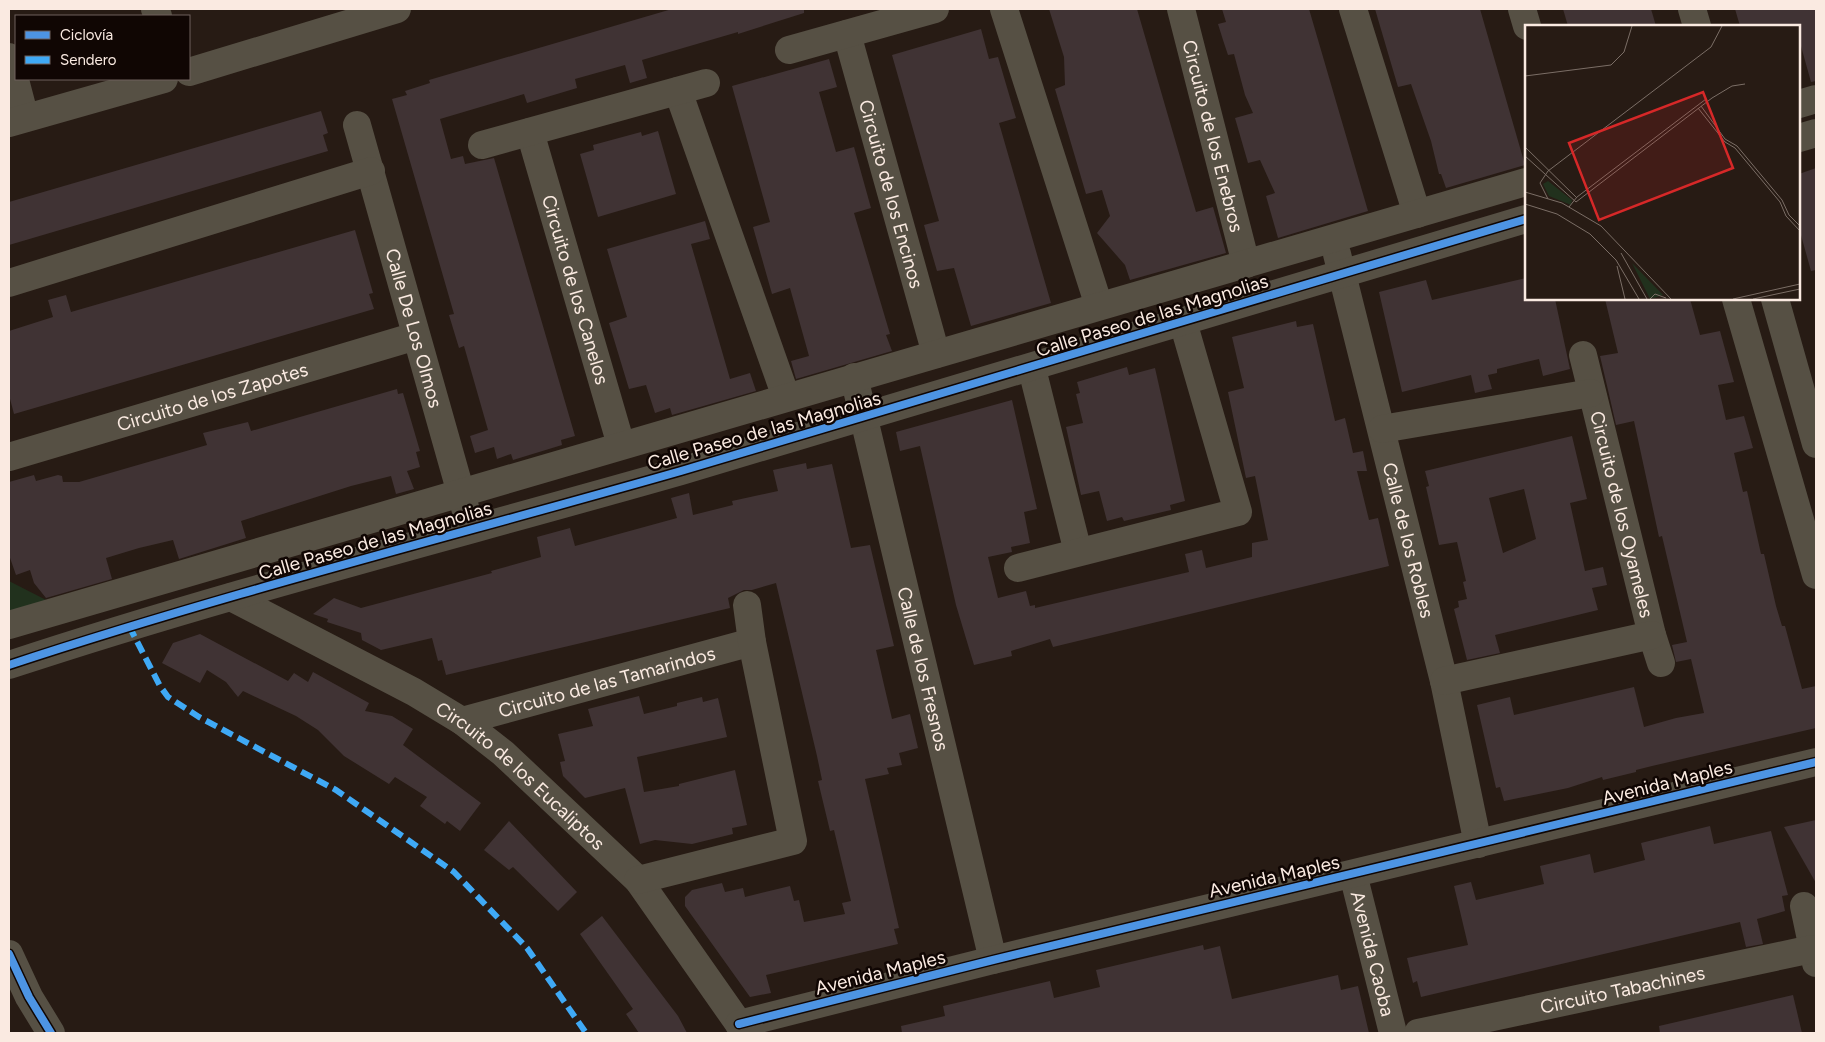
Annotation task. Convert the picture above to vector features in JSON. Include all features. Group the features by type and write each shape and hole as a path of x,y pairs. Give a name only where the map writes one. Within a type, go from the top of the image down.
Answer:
{"street":[{"path":"190,72 323,20 397,9"},
{"path":"789,50 935,9"},
{"path":"1004,9 1099,306"},
{"name":"Circuito de los Enebros","path":"1181,9 1246,264"},
{"path":"1353,9 1417,214"},
{"path":"1522,9 1527,25"},
{"path":"1692,9 1697,25"},
{"name":"Circuito de los Encinos","path":"847,34 936,354"},
{"path":"9,57 17,121 160,80"},
{"path":"482,146 706,83"},
{"path":"678,91 786,397"},
{"path":"1800,104 1816,99"},
{"name":"Calle De Los Olmos","path":"357,125 472,530"},
{"name":"Circuito de los Canelos","path":"530,132 621,445"},
{"path":"1800,138 1816,133"},
{"path":"9,284 371,170"},
{"name":"Calle Paseo de las Magnolias","path":"9,625 109,594 1525,182"},
{"name":"Calle Paseo de las Magnolias","path":"9,665 122,627 865,418 1525,219"},
{"name":"Calle de los Robles","path":"1334,239 1444,681 1478,844"},
{"path":"1736,300 1816,575"},
{"path":"1775,300 1816,444"},
{"path":"1018,568 1238,512 1183,322"},
{"name":"Circuito de los Zapotes","path":"9,457 416,336"},
{"name":"Circuito de los Oyameles","path":"1583,355 1652,635 1661,663"},
{"path":"1032,369 1078,552"},
{"name":"Calle de los Fresnos","path":"854,377 993,960"},
{"name":"Circuito de los Oyameles","path":"1382,429 1591,393"},
{"path":"109,594 122,627"},
{"name":"Circuito de los Eucaliptos","path":"231,597 414,692 462,721 503,753 638,880 741,1029"},
{"path":"638,880 792,841 752,642 748,605"},
{"name":"Circuito de los Oyameles","path":"1444,681 1652,635"},
{"name":"Circuito de las Tamarindos","path":"462,721 752,642"},
{"name":"Avenida Maples","path":"741,1029 993,960 1816,762"},
{"name":"Avenida Caoba","path":"1352,874 1393,1033"},
{"path":"1804,906 1814,956"},
{"path":"9,954 29,997 51,1033"},
{"name":"Circuito Tabachines","path":"1418,1033 1814,956"},
{"path":"9,998 31,1033"}],"green space":[{"path":"9,581 52,603 9,613"}],"building":[{"path":"672,9 804,9 804,13 738,34 738,32 642,60 647,78 630,83 625,65 575,79 577,88 527,103 524,94 440,119 451,159 463,156 465,164 494,158 575,436 561,440 562,445 513,460 511,454 497,459 494,447 475,453 470,436 488,430 464,346 459,348 449,315 454,314 392,99 407,95 405,91 430,83 429,80"},
{"path":"1049,9 1137,9 1196,212 1213,207 1226,253 1130,280 1125,265 1097,233 1110,216 1102,190 1086,194 1055,89 1065,85 1064,57"},
{"path":"1222,9 1309,9 1368,211 1278,238 1266,196 1275,193 1260,160 1248,163 1235,118 1253,113 1245,95 1234,54 1228,55 1218,24 1226,22"},
{"path":"1375,9 1480,9 1525,165 1446,188 1441,174 1439,174 1431,141 1411,84 1398,87"},
{"path":"1563,9 1651,9 1656,25 1568,25"},
{"path":"1735,9 1816,9 1816,81 1811,82 1800,43 1800,25 1740,25"},
{"path":"981,29 989,59 998,57 1016,118 999,123 1051,303 971,326 954,268 937,271 930,247 924,225 939,221 892,55"},
{"path":"829,59 837,87 819,92 836,152 854,147 871,208 854,213 890,334 886,335 892,351 796,379 791,361 809,356 790,288 772,294 753,227 770,222 732,86"},
{"path":"321,111 328,133 323,135 328,151 9,245 9,202"},
{"path":"658,131 676,194 598,217 580,154 594,150 593,145 641,132 642,136"},
{"path":"1816,168 1816,270 1811,271 1800,232 1800,174"},
{"path":"705,221 710,239 691,244 730,379 750,373 756,391 672,415 670,408 655,413 646,385 629,389 609,323 627,317 607,249"},
{"path":"355,230 373,293 369,294 374,309 14,414 9,395 9,331 53,317 48,300 66,295 71,312"},
{"path":"1525,278 1525,300 1555,300 1570,369 1543,376 1539,359 1497,369 1497,373 1488,375 1492,389 1475,393 1471,375 1402,392 1379,292 1426,280 1432,300"},
{"path":"1605,300 1690,300 1700,335 1720,331 1734,382 1718,385 1726,420 1744,416 1753,448 1734,453 1743,492 1747,491 1761,554 1764,554 1776,606 1782,626 1785,626 1802,689 1816,686 1816,728 1652,766 1603,780 1602,777 1568,788 1504,801 1500,787 1496,788 1477,705 1510,697 1514,715 1634,687 1644,727 1704,713 1691,659 1676,662 1672,645 1687,642 1662,536 1659,537 1634,421 1616,425 1600,356 1618,353"},
{"path":"1296,321 1297,327 1313,324 1335,421 1345,418 1353,453 1363,451 1367,471 1357,471 1369,520 1378,518 1389,566 1053,647 1050,639 1011,651 1012,656 974,665 956,605 920,446 900,451 896,432 1012,400 1037,509 1024,512 1030,543 1011,547 1012,552 988,557 998,598 1026,591 1030,606 1035,605 1035,608 1189,572 1185,554 1202,550 1206,568 1252,557 1252,543 1268,540 1255,476 1246,478 1228,392 1244,388 1232,337"},
{"path":"1127,367 1129,375 1155,368 1185,501 1170,505 1171,510 1124,521 1122,517 1107,521 1099,491 1081,495 1066,427 1083,423 1076,394 1080,393 1077,382"},
{"path":"397,389 398,394 403,393 420,451 416,452 420,467 407,471 414,489 396,494 391,476 351,486 241,521 246,538 179,559 173,540 139,548 106,558 112,579 46,598 34,583 30,570 16,575 9,555 9,482 34,475 36,481 58,475 62,476 63,482 79,482 207,445 203,433 248,422 251,431"},
{"path":"1572,436 1587,499 1570,503 1585,571 1603,567 1607,585 1592,588 1598,610 1495,635 1500,653 1467,660 1454,609 1459,607 1458,601 1467,599 1463,582 1466,581 1457,542 1439,545 1426,487 1429,486 1425,471","holes":["1524,489 1536,539 1503,553 1489,498"]},
{"path":"806,463 807,469 832,464 851,548 870,545 894,646 876,650 892,719 910,714 918,748 899,753 902,765 887,768 889,774 865,779 899,928 894,929 898,944 766,975 771,993 750,997 685,906 685,897 692,890 722,883 725,892 743,888 745,897 790,886 794,901 799,900 804,922 845,914 842,903 851,901 834,830 830,831 818,781 822,780 817,756 776,583 752,590 744,590 728,598 730,608 446,675 442,660 438,661 432,638 381,650 362,640 361,633 327,622 328,619 313,614 334,598 361,608 492,573 491,571 541,557 537,537 570,528 575,546 677,518 671,498 689,493 693,515 733,505 732,501 778,491 773,470"},
{"path":"200,634 288,681 294,673 308,682 313,672 369,703 365,711 392,716 413,729 403,745 481,803 460,831 447,821 445,824 420,806 427,797 395,777 389,784 344,756 318,730 296,716 243,691 238,697 226,682 207,670 200,683 162,663 173,643"},
{"path":"639,696 644,714 677,706 677,703 702,697 703,702 718,698 727,737 637,757 644,792 679,786 679,784 735,770 747,825 732,828 733,834 692,844 655,840 640,844 625,788 585,798 563,776 560,762 565,761 558,734 593,726 588,709"},
{"path":"1816,820 1816,883 1784,827"},
{"path":"509,821 577,892 558,911 513,867 509,870 484,850"},
{"path":"1710,826 1714,844 1771,831 1788,895 1782,896 1785,911 1757,919 1763,944 1746,947 1740,922 1421,997 1417,981 1413,983 1407,958 1468,945 1454,886 1471,882 1476,900 1544,884 1540,866 1590,854 1594,873 1645,860 1641,843"},
{"path":"602,916 678,1016 687,1033 639,1033 626,1014 633,1009 580,934"},
{"path":"1203,945 1204,950 1220,946 1232,999 1338,975 1341,990 1358,986 1369,1033 902,1033 901,1026 945,1016 943,1006 1050,981 1054,998 1100,987 1096,970"},
{"path":"1793,995 1802,1033 1660,1033 1659,1026"}],"marked path":[{"path":"129,626 160,686 168,697 199,717 336,790 454,872 527,948 586,1033"}],"cycle path":[{"path":"9,665 260,588 597,495 787,440 1525,219"},
{"path":"739,1024 993,960 1816,762"},
{"path":"9,954 29,997 51,1033"}]}
